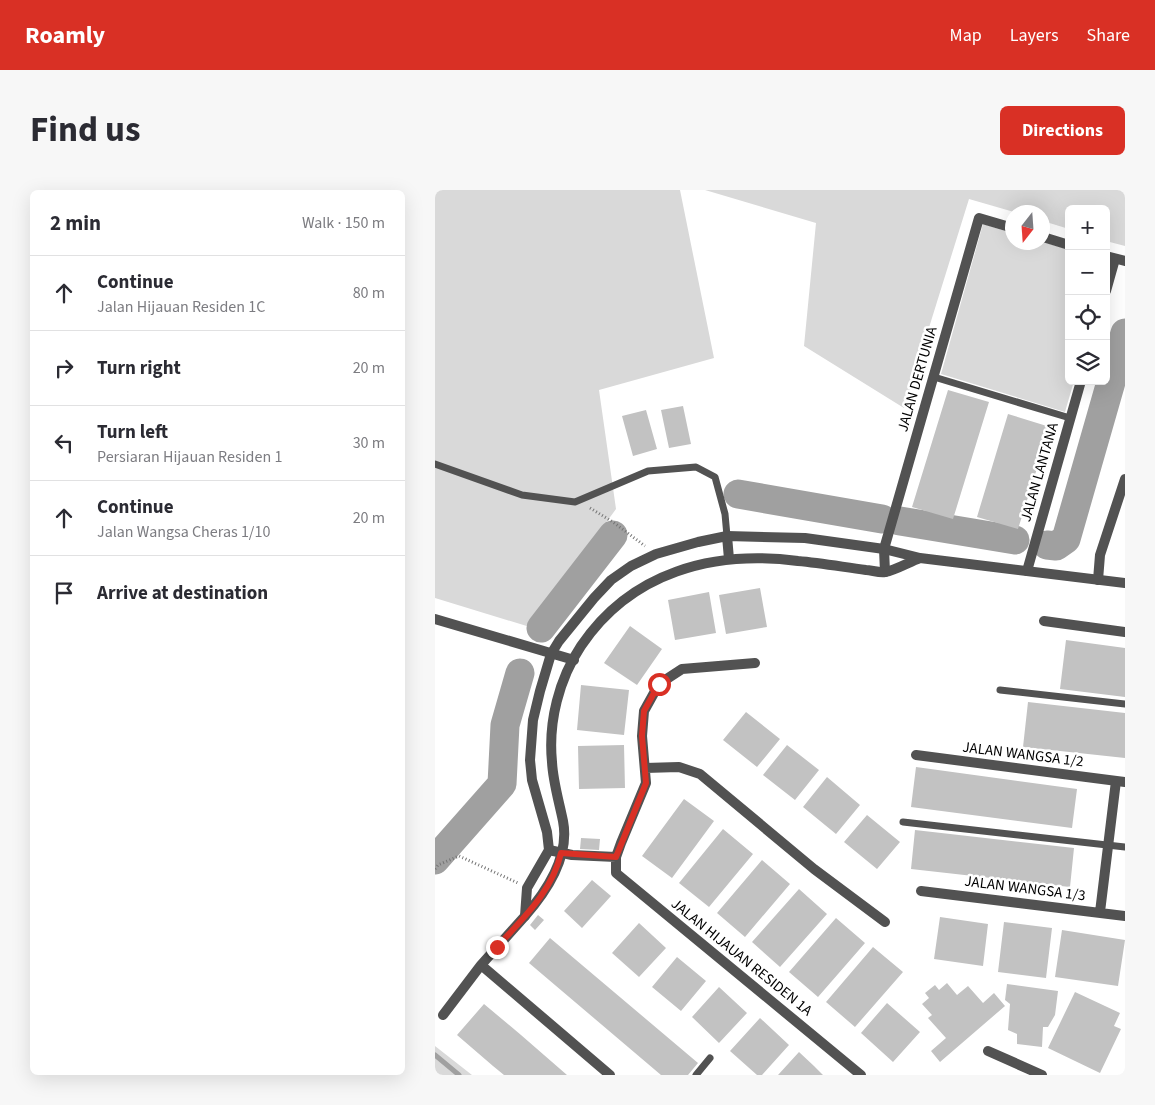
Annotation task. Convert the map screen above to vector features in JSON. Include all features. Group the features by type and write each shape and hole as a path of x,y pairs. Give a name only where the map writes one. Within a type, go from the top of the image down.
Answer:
{"street":[{"name":"JALAN DERTUNIA","path":"885,572 884,549 979,218 1005,226"},
{"path":"1050,239 1065,244"},
{"path":"1110,278 1116,259"},
{"name":"JALAN LANTANA","path":"1027,571 1080,385"},
{"path":"1098,580 1100,555 1125,479"},
{"path":"727,536 729,559"},
{"path":"525,916 527,888 549,850 547,832 532,780 530,750 533,720 551,654 569,628 611,580 631,566 656,554 727,536 805,538 884,549 920,558 1125,583"},
{"path":"443,1015 481,965 539,901 553,877 561,853 564,823 551,761 553,722 564,679 581,646 613,610 645,586 664,575 729,559 797,560 885,572 920,558"},
{"path":"435,619 574,660"},
{"path":"1044,621 1125,632"},
{"path":"549,850 561,853 616,857 646,783 642,736 644,711 659,684 682,669 755,663"},
{"name":"JALAN WANGSA 1/2","path":"917,755 1121,781"},
{"path":"645,768 679,768 700,774 814,869 885,922"},
{"path":"1099,912 1108,845 1121,781"},
{"name":"JALAN HIJAUAN RESIDEN 1A","path":"616,857 616,873 861,1075"},
{"name":"JALAN WANGSA 1/3","path":"921,891 1125,916"},
{"path":"481,965 610,1075"},
{"path":"988,1050 1042,1075"}],"lane":[{"path":"934,376 1070,418"},
{"path":"435,464 522,495 575,502 648,471 696,467 715,476 725,514 727,536"},
{"path":"1000,690 1125,704"},
{"path":"903,822 1125,847"},
{"path":"696,1075 710,1058"}],"path":[{"path":"575,502 613,522 656,554"},
{"path":"435,869 438,865 459,856 527,888"}],"shaded area":[{"path":"435,190 680,190 714,358 599,390 616,509 530,627 435,598"},
{"path":"705,190 1125,190 1125,246 1110,242 1110,205 1065,205 1065,228 1050,223 1050,205 1005,205 1005,209 969,199 904,408 804,346 816,223"},
{"path":"983,224 1005,231 1005,250 1050,250 1050,244 1065,249 1065,385 1073,385 1065,412 941,374"},
{"path":"435,1046 472,1075 435,1075"}],"building":[{"path":"948,390 989,402 953,519 912,507"},
{"path":"683,406 691,444 669,448 661,410"},
{"path":"646,410 657,449 633,456 622,416"},
{"path":"1008,414 1050,427 1018,529 977,517"},
{"path":"760,588 767,627 726,634 719,595"},
{"path":"709,592 716,633 675,640 668,600"},
{"path":"630,626 662,649 637,685 604,663"},
{"path":"1066,640 1125,648 1125,697 1060,689"},
{"path":"581,685 629,690 624,735 577,730"},
{"path":"1028,702 1125,713 1125,758 1023,747"},
{"path":"746,712 780,739 757,767 723,740"},
{"path":"624,745 625,788 579,789 578,746"},
{"path":"787,745 819,770 795,800 763,775"},
{"path":"916,767 1077,789 1072,828 911,807"},
{"path":"827,777 860,805 836,834 803,807"},
{"path":"684,799 714,821 672,878 642,856"},
{"path":"867,815 900,842 877,869 844,842"},
{"path":"723,829 753,854 709,907 679,883"},
{"path":"915,830 1074,848 1070,887 911,869"},
{"path":"581,838 600,839 599,850 580,849"},
{"path":"762,860 790,884 745,937 717,913"},
{"path":"592,880 611,896 582,928 564,911"},
{"path":"799,889 827,914 780,967 752,942"},
{"path":"538,915 544,920 535,930 530,925"},
{"path":"940,917 988,924 983,966 934,959"},
{"path":"836,918 865,943 818,997 789,972"},
{"path":"1004,922 1052,928 1046,978 998,972"},
{"path":"639,923 666,948 639,977 612,953"},
{"path":"1062,930 1125,940 1118,986 1055,977"},
{"path":"550,938 698,1063 688,1075 661,1075 529,963"},
{"path":"873,947 903,972 855,1027 826,1002"},
{"path":"677,957 706,981 681,1011 652,987"},
{"path":"947,983 957,995 968,986 983,1003 994,993 1005,1006 940,1062 931,1051 946,1038 928,1018 932,1015 922,1004 929,998 925,993 935,985 939,990"},
{"path":"1007,984 1058,991 1055,1015 1048,1027 1043,1027 1042,1047 1017,1044 1017,1034 1008,1030 1010,1004 1005,1000"},
{"path":"719,987 747,1013 719,1043 692,1017"},
{"path":"1075,992 1120,1013 1114,1026 1121,1029 1100,1073 1048,1048"},
{"path":"887,1003 920,1032 893,1062 861,1033"},
{"path":"484,1004 567,1075 504,1075 493,1066 457,1035"},
{"path":"760,1018 789,1045 762,1075 757,1075 730,1051"},
{"path":"799,1052 814,1066 823,1075 778,1075"}],"waterway":[{"path":"1047,545 1056,546 1066,539 1125,333"},
{"path":"738,494 882,519"},
{"path":"900,521 1015,540"},
{"path":"541,628 613,535"},
{"path":"435,860 502,784 505,725 520,673"},
{"path":"435,1055 459,1075"}],"route":[{"path":"497,947 539,901 557,870 561,853 616,857 646,783 642,736 644,711 659,684"}]}
